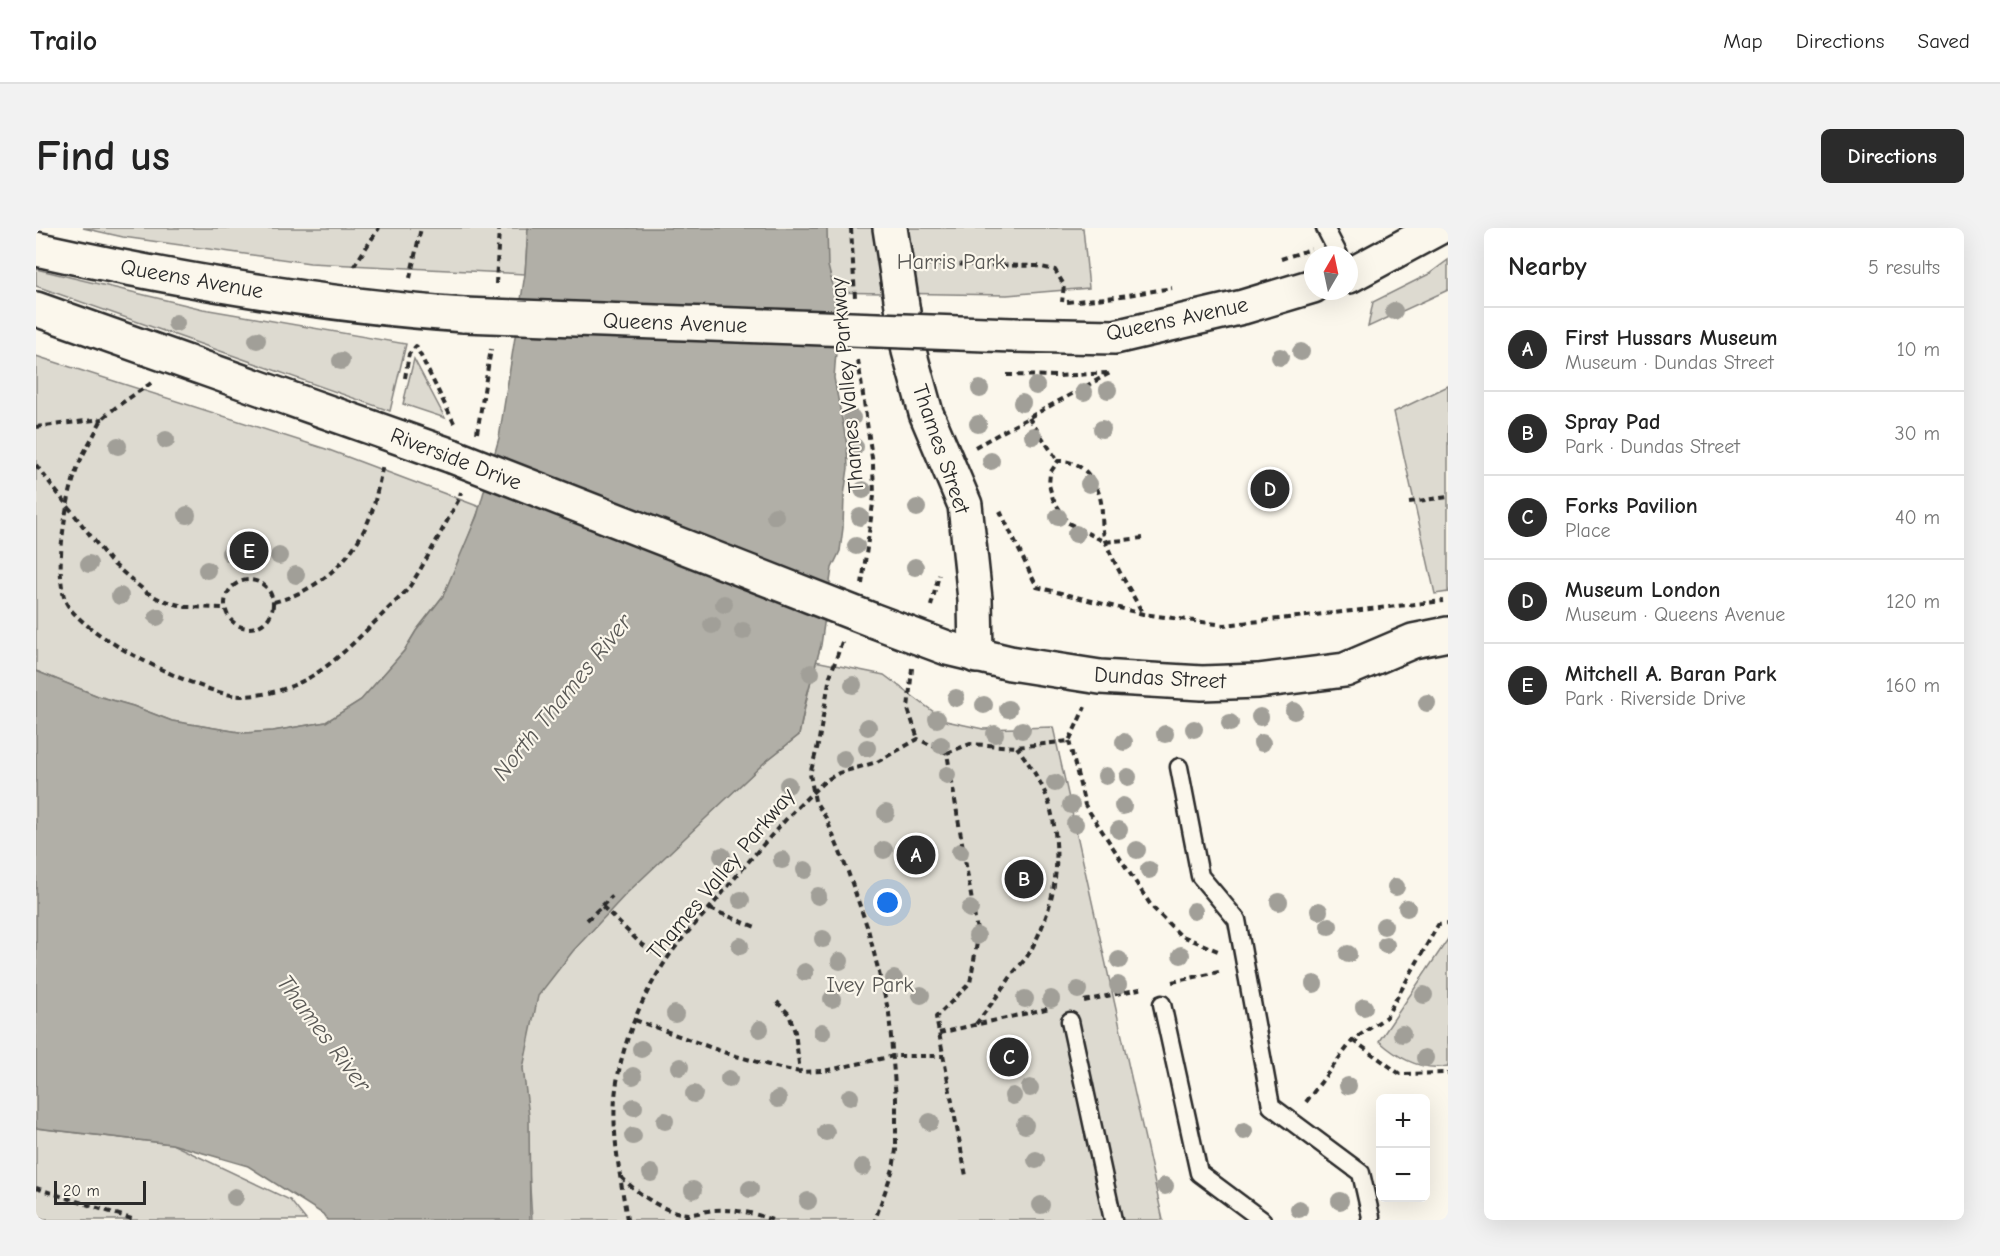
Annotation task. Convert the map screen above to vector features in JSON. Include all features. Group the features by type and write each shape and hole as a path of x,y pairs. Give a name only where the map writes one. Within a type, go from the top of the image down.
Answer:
{"main road":[{"name":"Thames Street","path":"890,228 909,351 926,413 965,505 975,599 976,656"},
{"path":"1358,252 1438,228"},
{"name":"Queens Avenue","path":"36,249 241,289 415,312 1013,335 1115,337 1243,307 1304,289"},
{"name":"Riverside Drive","path":"36,309 462,442 859,615"},
{"name":"Dundas Street","path":"859,615 915,653 976,656 1100,677 1202,683 1258,681 1346,670 1413,641 1448,634"}],"lane":[{"path":"1179,767 1200,876 1237,920 1271,1106 1361,1173 1373,1219 1353,1220"},
{"path":"1162,1004 1199,1173 1262,1220"},
{"path":"1070,1021 1113,1220"}],"path":[{"path":"354,266 379,228"},
{"path":"415,312 410,279 421,228"},
{"path":"495,292 499,228"},
{"name":"Thames Valley Parkway","path":"851,228 855,308"},
{"path":"1276,261 1304,260"},
{"path":"927,264 1037,266 1056,270 1064,285 1062,302"},
{"path":"1051,303 1115,297 1177,287"},
{"path":"405,378 409,354 416,346 462,442"},
{"path":"462,442 491,346"},
{"name":"Thames Valley Parkway","path":"627,1220 614,1131 615,1096 620,1063 635,1020 665,960 740,871 813,792 810,774 818,745 830,676 859,615 874,496 873,465 859,376 858,353"},
{"path":"987,440 1110,373"},
{"path":"160,376 102,419 78,466 67,504 60,571 65,599 71,611 80,620 144,661 218,692 233,696 272,692 294,685 322,669 358,638 409,588 459,499 462,489"},
{"path":"1029,418 1058,461"},
{"path":"36,427 102,419"},
{"path":"274,602 305,591 323,579 342,563 357,543 374,506 385,453"},
{"path":"1143,538 1105,542 1068,523 1053,499 1049,485 1050,473 1058,461 1067,460 1085,469 1101,499 1105,542 1143,614"},
{"path":"36,465 110,561 146,592 159,599 186,607 225,608"},
{"path":"1409,502 1448,497"},
{"path":"996,503 1037,587 1143,614 1224,625 1439,600 1448,602"},
{"path":"246,580 254,580 268,587 274,602 273,610 264,623 248,628 233,622 225,608 227,593 239,582 246,580"},
{"path":"915,653 908,709 918,739 947,753 970,744 1017,747 1069,741"},
{"path":"1100,677 1069,741 1085,805 1152,908 1180,934 1244,964"},
{"path":"875,1220 893,1169 896,1150 894,1056 889,1013 868,929 848,872 813,792 825,781 839,773 877,762 918,739"},
{"path":"975,1025 1033,948 1053,893 1057,855 1056,837 1048,802 1034,772 1017,747"},
{"path":"947,753 978,937 970,983 936,1017 966,1176"},
{"path":"587,920 612,896"},
{"path":"602,906 639,942 665,960"},
{"path":"710,909 758,928"},
{"path":"1292,1122 1353,1040 1386,1017 1438,925 1448,924"},
{"path":"1168,983 1244,964"},
{"path":"1078,1002 1146,987"},
{"path":"777,1002 789,1014 795,1032 800,1072"},
{"path":"939,1033 1056,1007"},
{"path":"635,1020 729,1053 800,1072 824,1071 894,1056 944,1056"},
{"path":"1353,1040 1400,1074 1448,1073"},
{"path":"621,1177 641,1195 665,1208 689,1214 712,1210 734,1210 754,1213 772,1220"},
{"path":"36,1188 135,1220"},
{"path":"684,1220 689,1214"}],"green space":[{"path":"83,228 528,228 525,274 310,263 123,237"},
{"name":"Harris Park","path":"812,228 1083,228 1089,288 1007,295 823,292"},
{"path":"1448,260 1448,290 1368,327 1373,302 1429,274"},
{"path":"36,269 203,309 406,344 390,411 36,286"},
{"path":"36,356 329,450 480,507 443,596 404,651 361,700 326,722 245,733 172,721 98,696 36,671"},
{"path":"414,359 445,418 403,404"},
{"path":"1448,386 1448,592 1435,594 1394,412"},
{"name":"Ivey Park","path":"815,661 884,675 946,721 983,729 1053,727 1163,1220 532,1220 518,993 765,762 799,735"},
{"path":"1448,939 1448,1066 1428,1067 1402,1058 1379,1041"},
{"path":"36,1128 172,1144 290,1200 306,1220 44,1220 36,1217"}],"water":[{"path":"528,228 827,228 828,266 834,290 838,327 834,378 847,445 848,468 840,551 832,568 821,645 799,735 765,762 627,893 573,951 538,996 523,1068 529,1116 530,1220 327,1220 323,1214 248,1166 172,1144 36,1128 36,671 98,696 172,721 245,733 326,722 361,700 404,651 443,596 477,516 499,438 525,274"}],"place":[{"name":"Museum London","path":"1270,489"},
{"name":"Mitchell A. Baran Park","path":"249,551"},
{"name":"First Hussars Museum","path":"916,855"},
{"name":"Spray Pad","path":"1024,879"},
{"name":"Forks Pavilion","path":"1009,1057"}],"water label":[{"name":"North Thames River","path":"562,697"},
{"name":"Thames River","path":"324,1033"}]}
